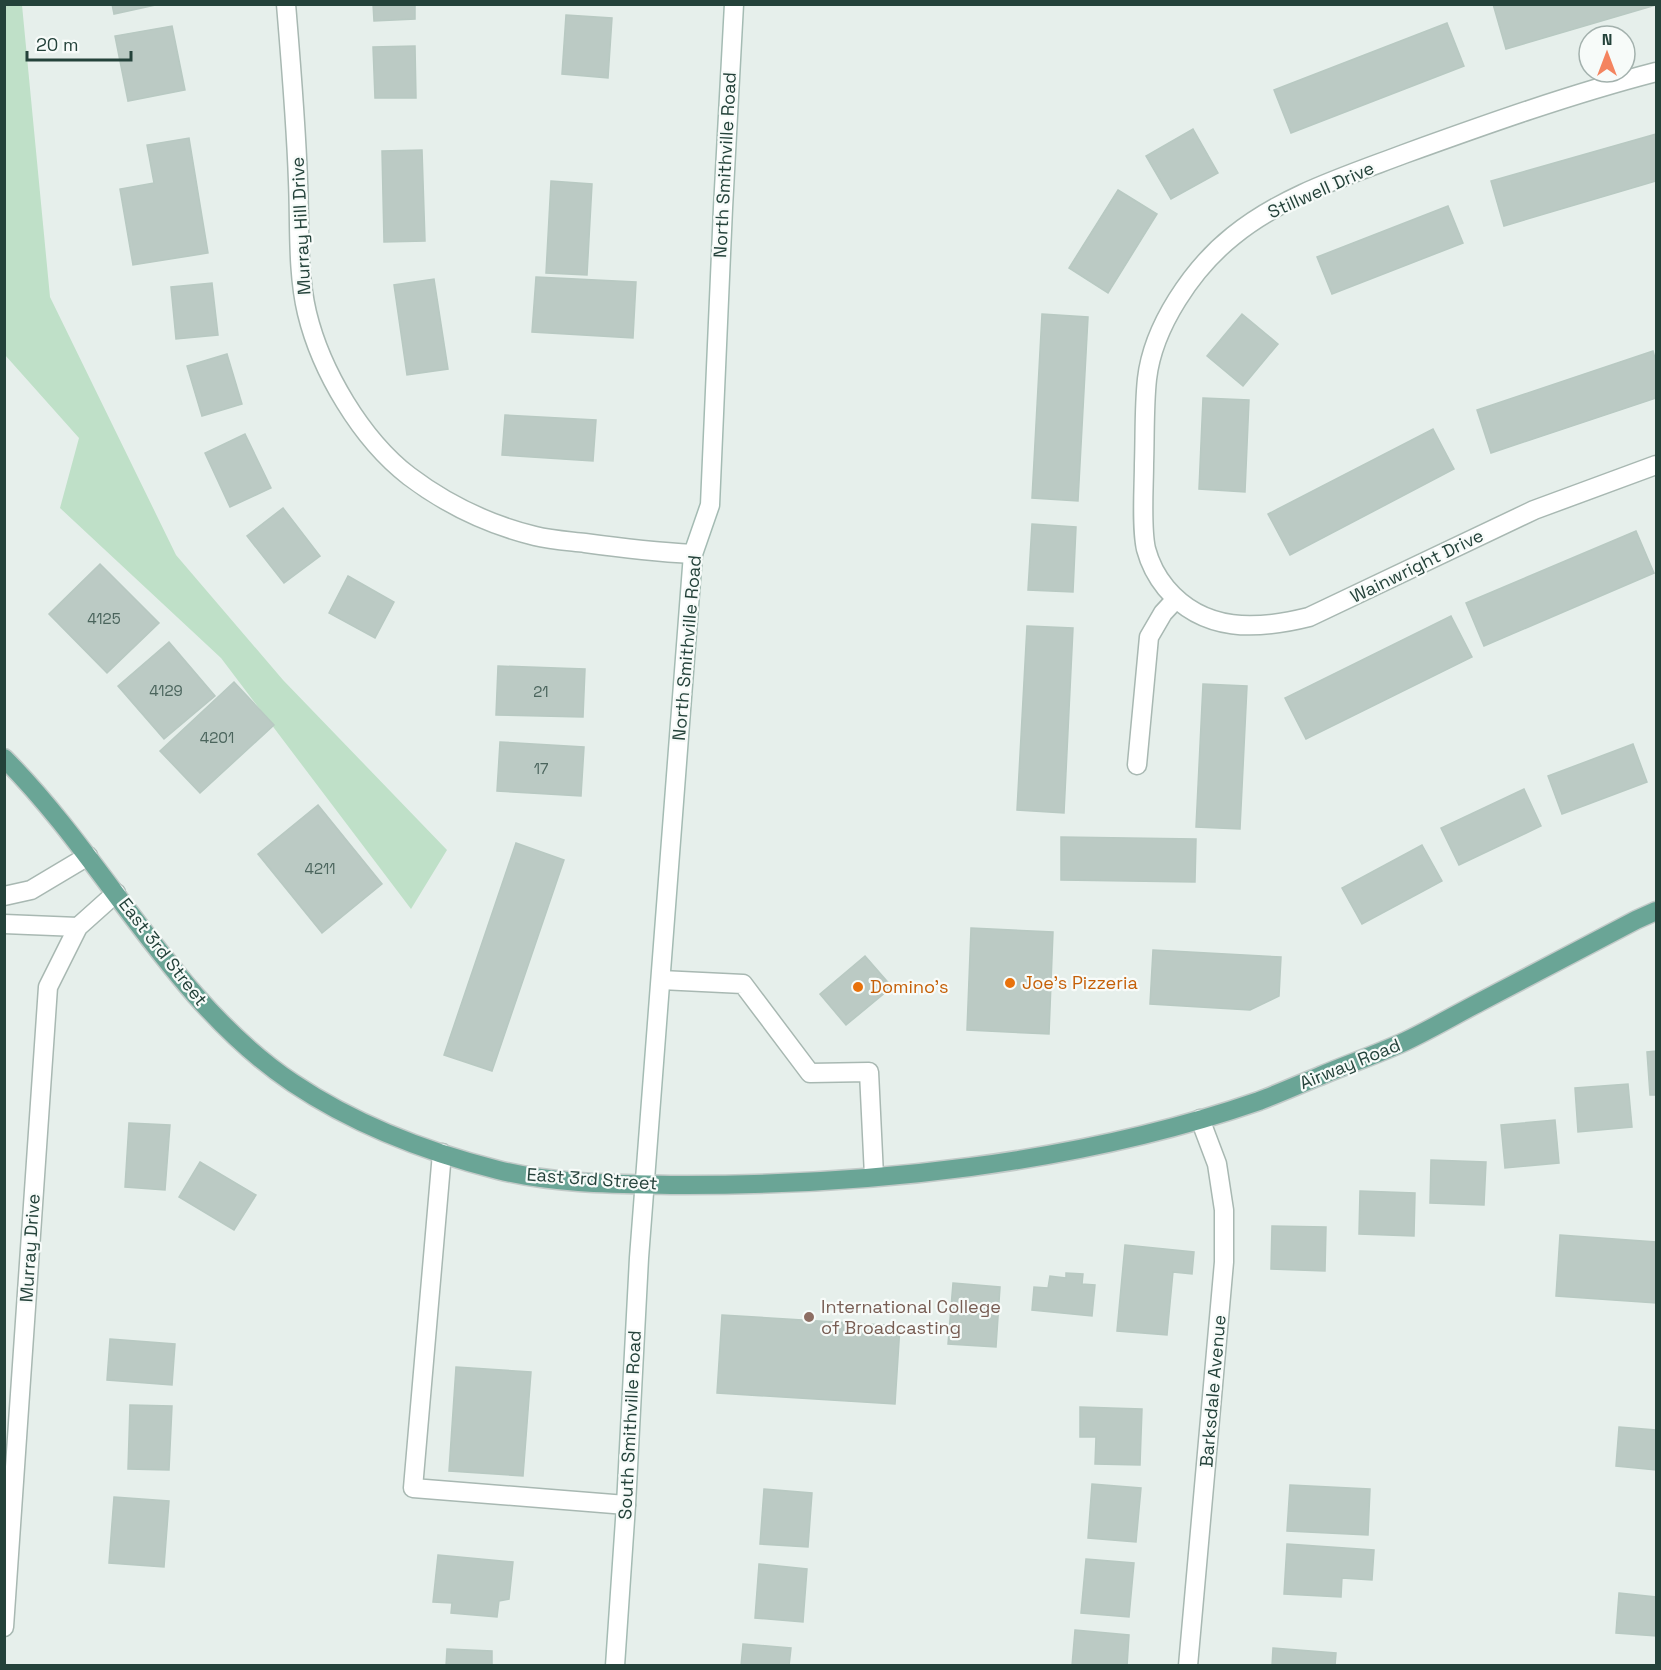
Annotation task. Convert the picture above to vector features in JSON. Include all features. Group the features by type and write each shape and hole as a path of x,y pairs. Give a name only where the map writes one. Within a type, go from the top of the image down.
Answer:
{"main road":[{"name":"East 3rd Street","path":"4,758 88,855 191,992 252,1052 294,1084 359,1120 424,1148 500,1171 557,1180 646,1185 730,1185 874,1176 936,1171 1022,1158"},
{"name":"Airway Road","path":"1022,1158 1163,1130 1262,1100 1407,1040 1656,911"}],"street":[{"name":"Murray Hill Drive","path":"286,4 296,109 302,279 307,313 322,359 345,403 373,441 407,475 440,497 490,522 537,537 650,552 693,554"},
{"name":"North Smithville Road","path":"646,1185 693,554 710,505 734,4"},
{"name":"Stillwell Drive","path":"1176,599 1156,576 1146,548 1143,498 1147,378 1154,348 1174,305 1199,269 1233,236 1271,210 1345,176 1487,124 1656,72"},
{"name":"Wainwright Drive","path":"1176,599 1183,606 1211,621 1242,626 1278,625 1309,617 1534,510 1656,465"},
{"path":"1137,765 1149,637 1163,613 1176,599"},
{"path":"4,896 31,890 88,855"},
{"name":"Murray Drive","path":"4,1628 48,987 78,927 116,893"},
{"path":"4,924 78,927"},
{"path":"661,980 743,984 810,1073 869,1072 874,1176"},
{"name":"Barksdale Avenue","path":"1188,1665 1224,1262 1224,1210 1217,1164 1200,1119"},
{"path":"442,1153 413,1488 626,1505"},
{"name":"South Smithville Road","path":"615,1665 639,1258 646,1185"}],"green space":[{"path":"5,5 22,5 50,297 176,555 283,680 447,850 411,909 221,658 60,508 79,438 5,355"}],"building":[{"path":"112,4 160,4 114,14"},
{"path":"373,4 415,4 415,19 374,21"},
{"path":"1493,4 1656,4 1591,24 1577,24 1577,28 1506,49"},
{"path":"566,15 612,18 608,78 562,74"},
{"path":"1447,23 1464,66 1291,133 1274,90"},
{"path":"172,26 185,90 128,101 115,36"},
{"path":"415,46 416,98 375,98 373,47"},
{"path":"1193,129 1218,173 1171,199 1146,156"},
{"path":"1656,134 1656,181 1504,226 1491,181"},
{"path":"189,138 208,253 133,265 120,189 154,183 147,145"},
{"path":"422,150 425,241 384,242 382,151"},
{"path":"551,181 592,184 587,275 546,273"},
{"path":"1118,190 1157,214 1108,293 1069,268"},
{"path":"1448,206 1463,243 1332,294 1317,257"},
{"path":"536,277 636,282 633,338 532,332"},
{"path":"434,279 448,369 407,375 394,285"},
{"path":"212,283 218,335 176,339 171,287"},
{"path":"1042,314 1088,317 1078,501 1032,498"},
{"path":"1242,314 1278,344 1243,386 1207,356"},
{"path":"1653,351 1656,362 1656,398 1491,453 1477,410"},
{"path":"227,354 242,404 202,416 187,366"},
{"path":"1203,398 1249,400 1245,492 1199,489"},
{"path":"505,415 596,420 593,461 502,455"},
{"path":"1433,429 1454,469 1290,555 1268,514"},
{"path":"245,434 271,488 230,507 205,453"},
{"path":"283,508 320,556 284,583 247,536"},
{"path":"1032,524 1076,527 1073,592 1028,590"},
{"path":"1636,531 1654,573 1484,646 1466,603"},
{"path":"100,564 159,623 107,673 49,614"},
{"path":"348,576 394,602 375,638 329,613"},
{"path":"1451,616 1472,657 1306,739 1285,698"},
{"path":"1027,626 1073,628 1064,813 1017,810"},
{"path":"169,642 215,696 164,739 118,686"},
{"path":"498,666 585,669 583,717 496,715"},
{"path":"234,682 274,725 200,793 160,751"},
{"path":"1203,684 1247,686 1240,829 1196,827"},
{"path":"500,742 584,747 581,796 497,791"},
{"path":"1633,744 1647,782 1562,814 1548,776"},
{"path":"1524,789 1541,826 1459,865 1441,828"},
{"path":"318,805 382,884 322,933 258,854"},
{"path":"1061,837 1196,839 1195,882 1061,880"},
{"path":"516,843 564,860 492,1071 444,1055"},
{"path":"1422,845 1442,881 1362,924 1342,888"},
{"path":"971,928 1053,932 1049,1034 967,1030"},
{"path":"1153,950 1281,957 1279,996 1250,1010 1150,1004"},
{"path":"865,956 892,987 846,1025 820,994"},
{"path":"1656,1051 1656,1095 1650,1095 1647,1052"},
{"path":"1628,1084 1632,1127 1578,1132 1575,1088"},
{"path":"1555,1120 1559,1163 1505,1168 1501,1125"},
{"path":"129,1123 170,1125 165,1190 125,1187"},
{"path":"1431,1160 1486,1162 1484,1205 1430,1203"},
{"path":"200,1162 256,1195 234,1230 179,1197"},
{"path":"1360,1191 1415,1193 1414,1236 1359,1234"},
{"path":"1272,1226 1326,1227 1325,1271 1271,1269"},
{"path":"1560,1235 1656,1242 1656,1303 1556,1296"},
{"path":"1125,1245 1194,1252 1192,1274 1173,1272 1167,1335 1117,1331"},
{"path":"1066,1273 1083,1274 1082,1284 1095,1285 1092,1316 1032,1310 1034,1287 1048,1288 1050,1276 1066,1278"},
{"path":"953,1283 1000,1287 996,1347 948,1344"},
{"path":"722,1315 900,1326 895,1404 717,1393"},
{"path":"110,1339 175,1344 172,1385 107,1380"},
{"path":"456,1367 531,1372 523,1476 449,1471"},
{"path":"130,1405 172,1406 169,1470 128,1469"},
{"path":"1080,1407 1142,1409 1140,1465 1095,1464 1096,1437 1080,1437"},
{"path":"1619,1427 1656,1430 1656,1470 1616,1466"},
{"path":"1092,1484 1141,1488 1136,1542 1088,1538"},
{"path":"1290,1485 1370,1489 1368,1535 1287,1531"},
{"path":"764,1489 812,1493 808,1547 760,1544"},
{"path":"114,1497 169,1501 164,1567 109,1563"},
{"path":"1287,1544 1374,1550 1372,1580 1342,1578 1341,1597 1284,1594"},
{"path":"438,1555 513,1562 509,1599 499,1601 497,1617 451,1613 452,1603 433,1602"},
{"path":"1086,1559 1134,1563 1129,1617 1081,1613"},
{"path":"759,1564 807,1569 803,1622 755,1618"},
{"path":"1619,1593 1656,1597 1656,1636 1616,1633"},
{"path":"1075,1630 1129,1635 1127,1666 1072,1666"},
{"path":"743,1644 791,1648 789,1666 741,1666"},
{"path":"1273,1648 1336,1653 1335,1666 1272,1666"},
{"path":"447,1649 492,1651 492,1666 446,1666"}],"place":[{"name":"Joe's Pizzeria","path":"1010,983"},
{"name":"Domino's","path":"858,987"},
{"name":"International College of Broadcasting","path":"809,1317"}]}
